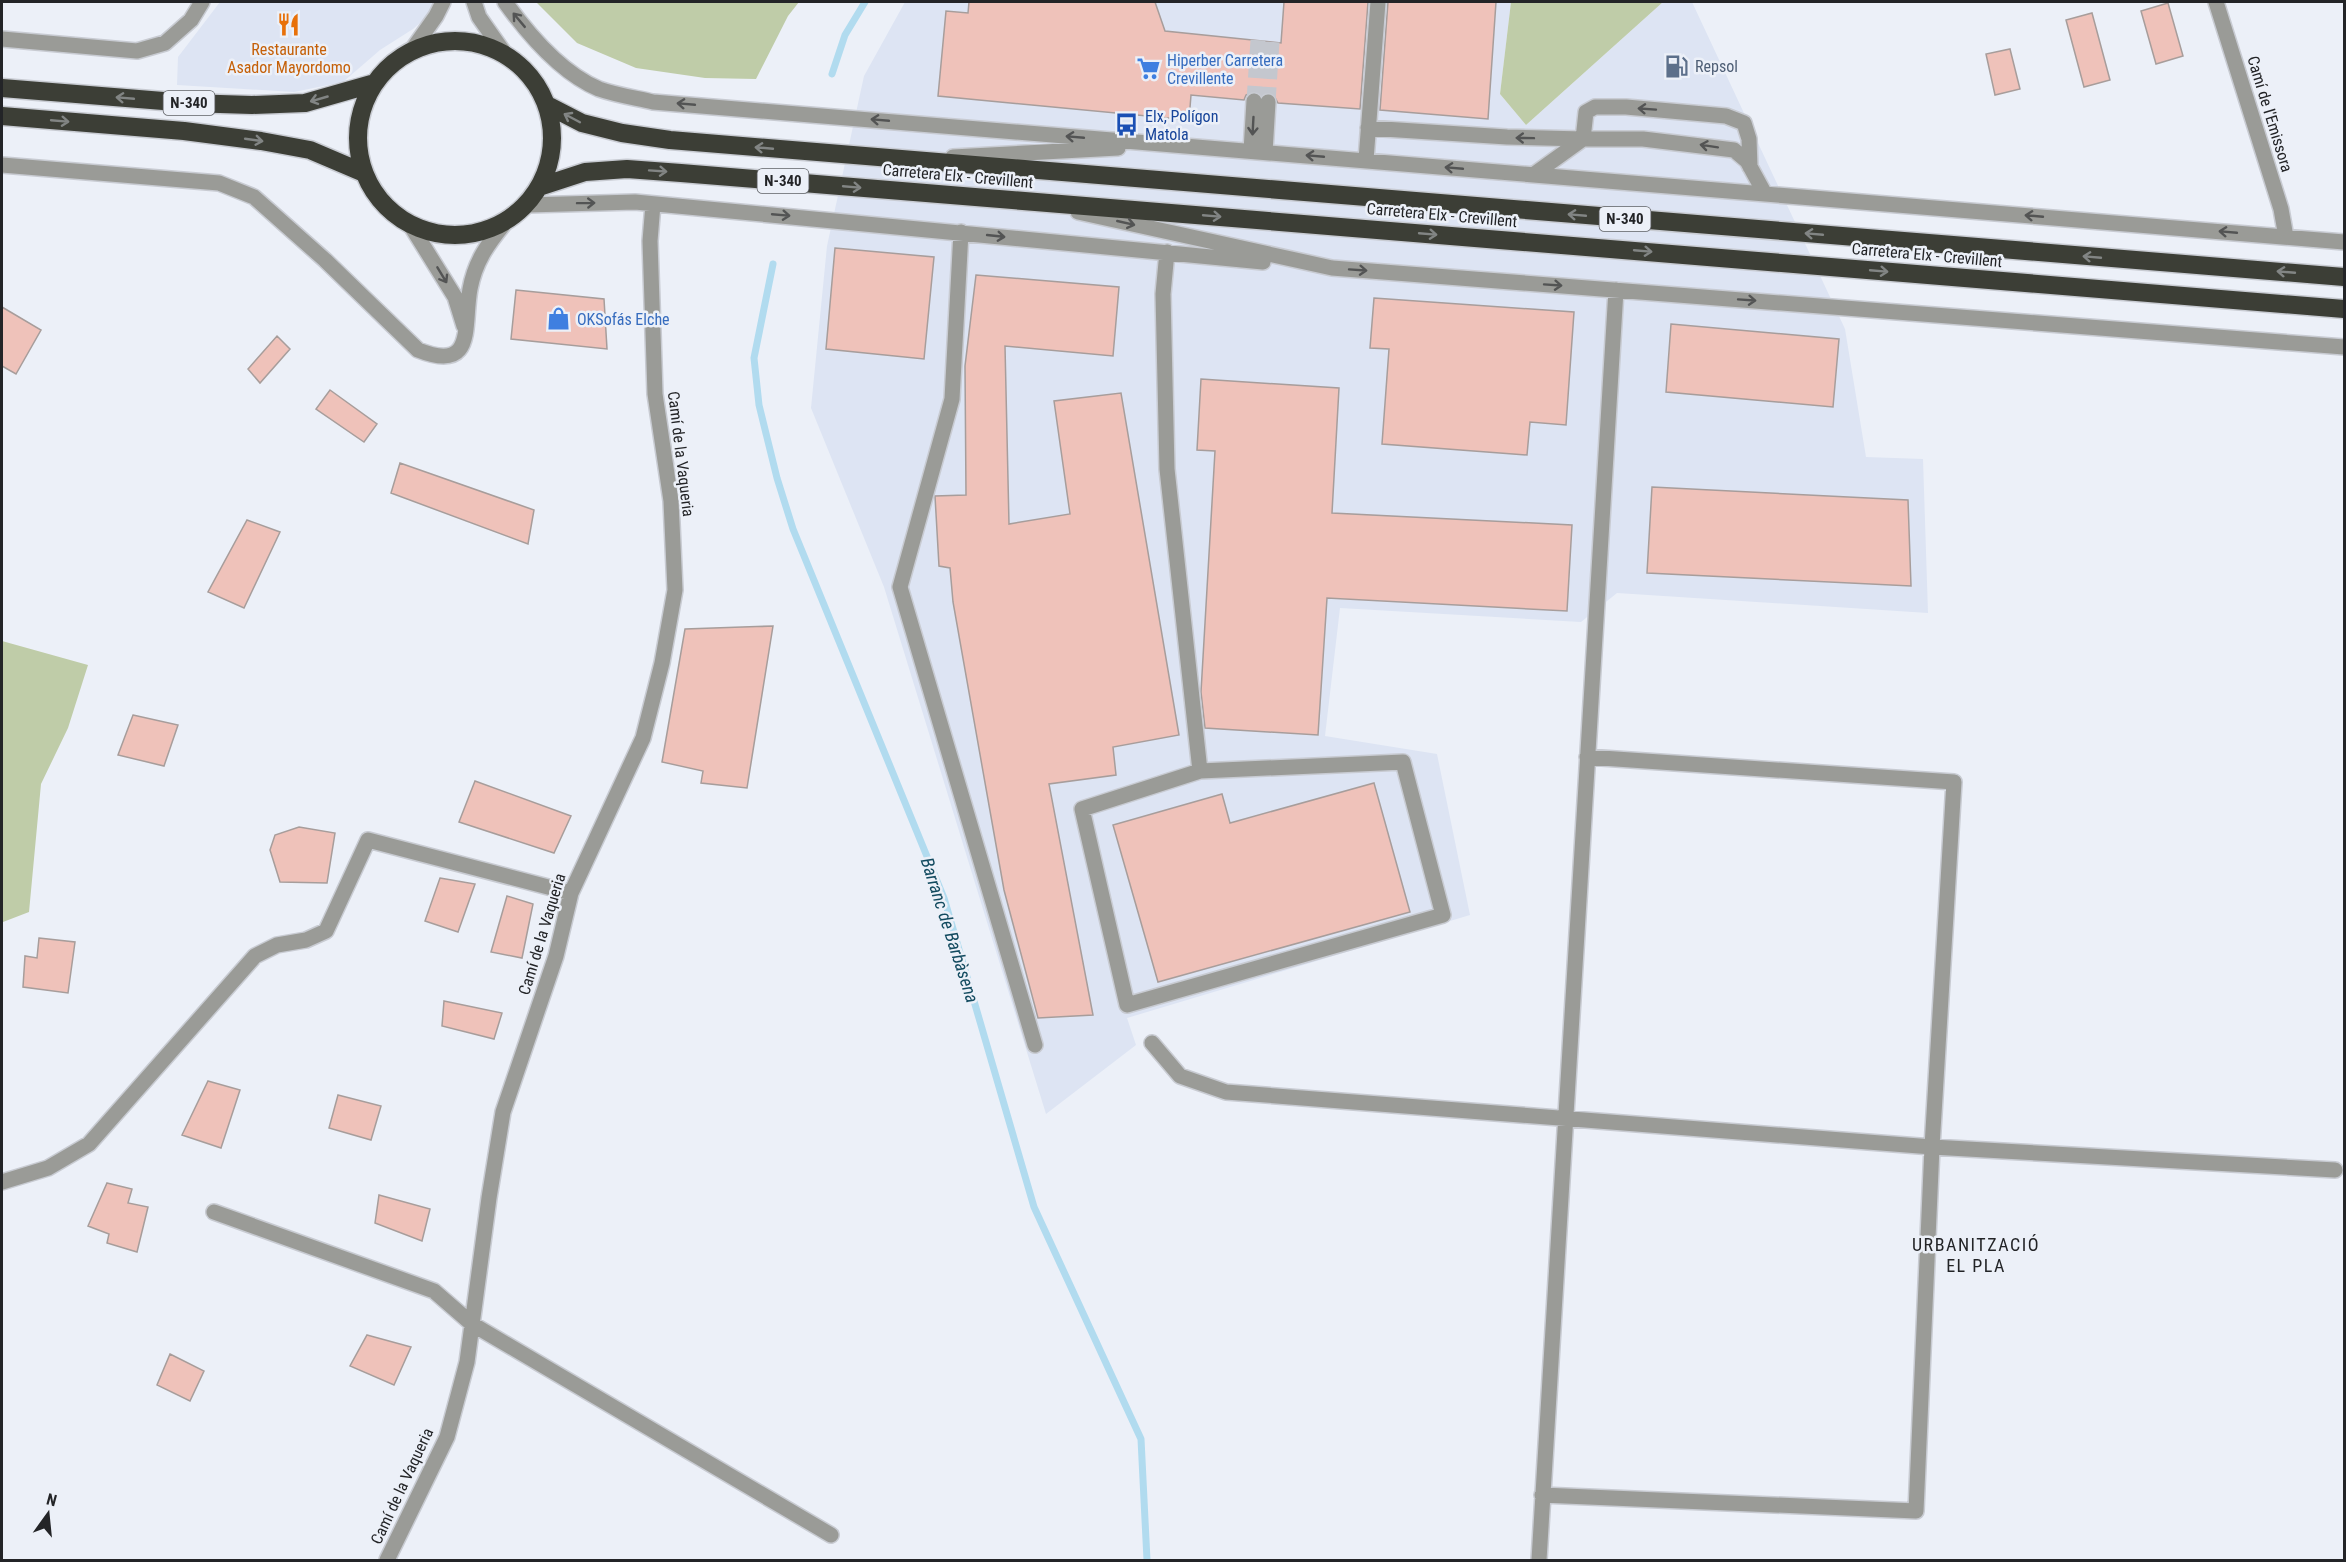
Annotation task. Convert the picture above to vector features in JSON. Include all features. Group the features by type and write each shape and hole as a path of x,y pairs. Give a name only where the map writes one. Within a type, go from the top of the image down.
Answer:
{"highway":[{"name":"N-340","path":"438,42 478,43 504,54 531,76 548,105 554,136 547,173 539,187 528,205 504,224 458,237 426,232 402,221 370,188 359,162 357,132 364,101 382,73 411,50 438,42"},
{"name":"N-340","path":"2,87 188,103 252,105 305,103 375,83"},
{"name":"Carretera Elx - Crevillent","path":"548,105 582,123 622,133 670,140 2344,277"},
{"name":"N-340","path":"2,116 184,131 261,141 310,150 364,173"},
{"name":"Carretera Elx - Crevillent","path":"539,187 585,172 627,169 2344,309"}],"street":[{"path":"2,39 137,51 165,43 191,20 202,2"},
{"path":"411,50 436,16 442,2"},
{"path":"474,2 479,17 504,54"},
{"path":"505,2 537,40 567,69 600,89 653,102 2344,242"},
{"path":"1366,160 1378,2"},
{"name":"Camí de l'Emissora","path":"2216,2 2281,208 2286,237"},
{"path":"1258,152 1261,101"},
{"path":"1533,175 1583,139 1587,112 1595,107 1726,116 1744,123 1749,140 1750,167"},
{"path":"1368,128 1507,137 1643,139 1702,144 1734,150 1750,167 1765,194"},
{"path":"906,160 1175,145"},
{"path":"2,165 219,183 254,197 325,260 418,350 438,358 455,355 464,344 470,290 482,253 504,224"},
{"path":"1028,201 1332,268"},
{"path":"528,205 653,204 1332,268 2344,348"},
{"name":"Camí de la Vaqueria","path":"387,1560 447,1437 467,1362 503,1112 556,956 571,893 643,738 662,663 675,591 670,501 654,394 650,241 653,204"},
{"path":"411,225 455,297 466,332"},
{"path":"961,232 952,399 900,586 1035,1045"},
{"path":"1167,252 1163,294 1167,469 1200,771"},
{"path":"1539,1560 1616,290"},
{"path":"1542,1495 1916,1511 1932,1147 1954,782 1587,757"},
{"path":"1403,762 1443,915 1127,1005 1082,809 1200,771 1403,762"},
{"path":"2,1182 48,1168 89,1144 255,956 277,945 306,940 326,931 368,840 571,893"},
{"path":"1152,1043 1180,1076 1226,1092 1932,1147 2335,1170"},
{"path":"214,1212 434,1292 472,1324 831,1535"}],"shaded area":[{"path":"220,2 437,2 433,12 413,29 380,50 343,82 294,92 177,85 178,57"},
{"path":"905,2 1511,2 1500,94 1526,125 1663,2 1692,2 1845,329 1866,457 1923,459 1928,613 1617,593 1581,622 1340,608 1325,736 1437,754 1470,915 1127,1018 1136,1045 1046,1114 884,587 811,408 827,246 864,76"}],"green space":[{"path":"536,2 799,2 788,16 756,79 705,78 636,68 577,43"},
{"path":"1511,2 1663,2 1526,125 1500,94"},
{"path":"2,641 88,665 68,728 41,784 29,912 3,922"}],"building":[{"name":"Hiperber Carretera Crevillente","path":"969,2 1155,2 1165,31 1281,43 1284,2 1368,2 1360,109 1278,103 1273,94 1268,92 1261,95 1254,91 1246,95 1244,100 1191,95 1189,120 938,96 946,11 968,13"},
{"path":"1388,2 1496,2 1488,119 1380,110"},
{"path":"2168,3 2183,56 2156,64 2141,11"},
{"path":"2092,13 2110,80 2084,87 2066,20"},
{"path":"2010,49 2020,89 1995,95 1986,54"},
{"path":"835,248 934,257 924,359 826,349"},
{"path":"976,275 1119,287 1113,356 1005,346 1009,524 1070,514 1054,401 1121,393 1179,735 1113,747 1116,775 1049,784 1093,1015 1038,1018 1004,890 953,602 950,568 939,566 935,496 966,495 965,366"},
{"name":"OKSofás Elche","path":"516,290 604,299 607,349 511,339"},
{"path":"1374,298 1574,312 1566,425 1530,422 1527,455 1382,444 1389,349 1370,348"},
{"path":"2,307 41,330 16,374 2,366"},
{"path":"1671,324 1839,339 1833,407 1666,392"},
{"path":"277,336 290,349 260,383 248,369"},
{"path":"1201,379 1339,388 1332,513 1572,525 1567,611 1327,598 1318,735 1205,728 1201,692 1215,451 1197,450"},
{"path":"330,390 377,424 364,442 316,409"},
{"path":"400,463 534,510 528,544 391,493"},
{"path":"1652,487 1908,500 1911,586 1647,573"},
{"path":"247,520 280,532 244,608 208,592"},
{"path":"773,626 747,788 701,783 703,771 662,762 685,629"},
{"path":"133,715 178,725 164,766 118,755"},
{"path":"475,781 571,816 554,853 459,822"},
{"path":"1374,783 1410,912 1158,982 1113,825 1222,794 1230,823"},
{"path":"299,827 335,833 327,883 280,882 270,850 275,835"},
{"path":"440,878 475,884 458,932 425,921"},
{"path":"507,896 533,904 522,958 491,952"},
{"path":"39,938 75,942 68,993 23,987 25,956 37,958"},
{"path":"444,1001 502,1013 494,1039 442,1026"},
{"path":"208,1081 240,1090 221,1148 182,1135"},
{"path":"338,1095 381,1106 371,1140 329,1128"},
{"path":"107,1183 132,1189 128,1203 148,1207 137,1252 107,1243 109,1234 88,1226"},
{"path":"379,1195 430,1209 422,1241 375,1223"},
{"path":"367,1335 411,1347 394,1385 350,1366"},
{"path":"170,1354 204,1371 190,1401 157,1385"}],"waterway":[{"name":"Barranc de Barbàsena","path":"832,74 845,35 865,2"},
{"name":"Barranc de Barbàsena","path":"773,264 754,358 759,405 777,478 793,529 944,898 1034,1207 1141,1439 1147,1560"}],"tunnel":[{"path":"1254,101 1258,40"},
{"path":"1268,102 1272,42"}],"place":[{"name":"Restaurante Asador Mayordomo","path":"289,24"},
{"name":"Repsol","path":"1677,66"},
{"name":"Hiperber Carretera Crevillente","path":"1149,69"},
{"name":"Elx, Polígon Matola","path":"1127,125"},
{"name":"OKSofás Elche","path":"559,319"}],"district":[{"name":"URBANITZACIÓ EL PLA","path":"1976,1254"}]}
